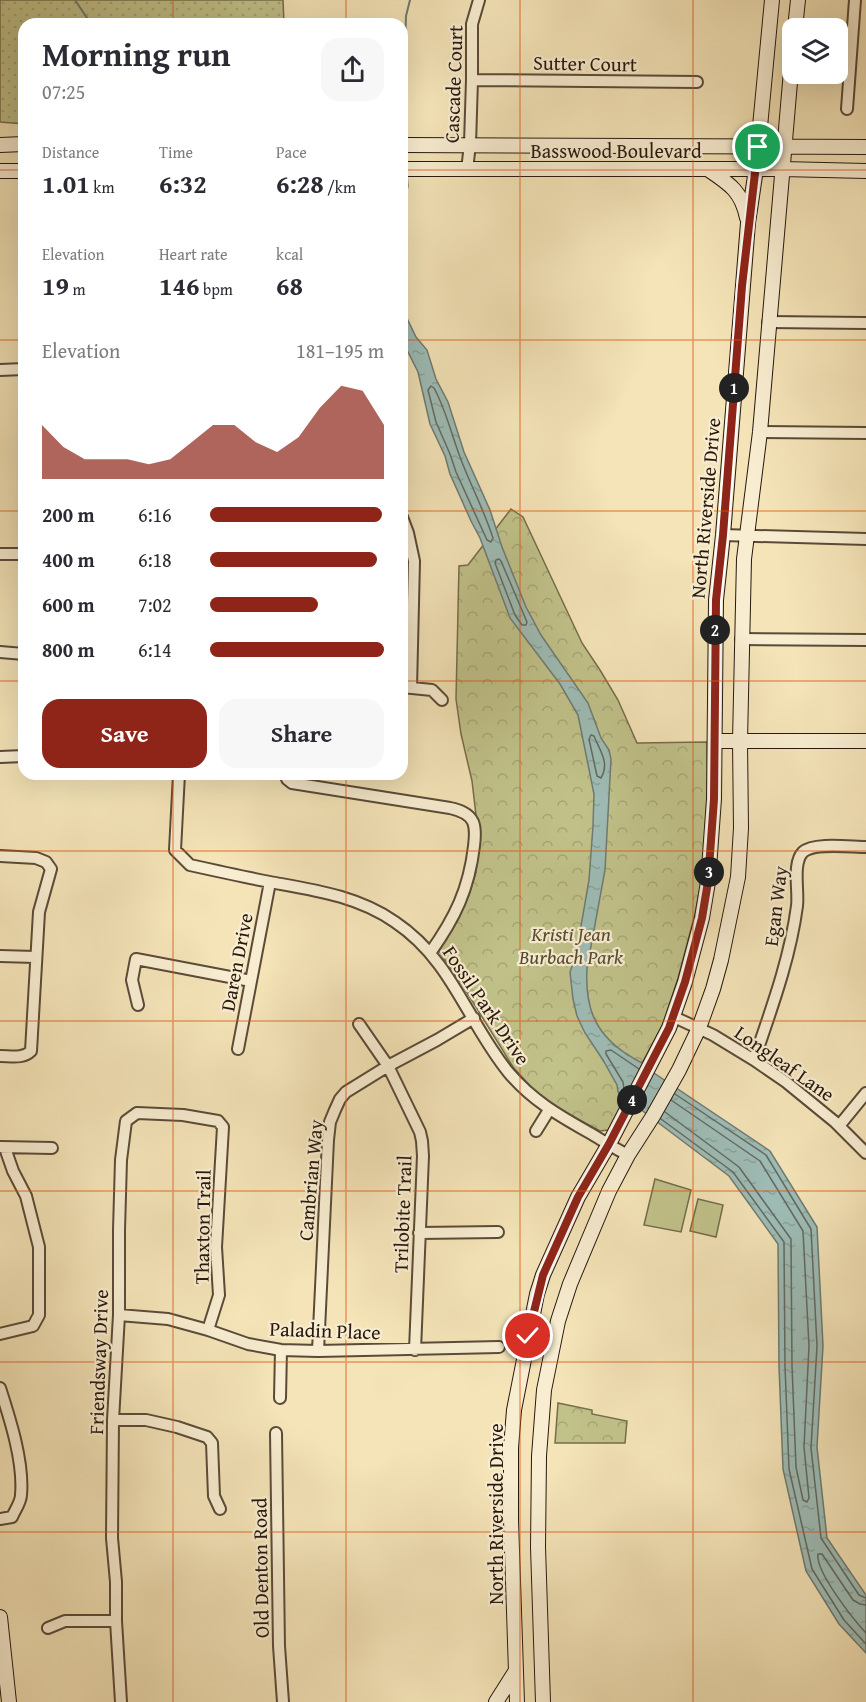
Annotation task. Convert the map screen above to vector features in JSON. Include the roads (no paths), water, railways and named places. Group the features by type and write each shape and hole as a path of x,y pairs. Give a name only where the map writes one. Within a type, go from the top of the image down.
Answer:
{"main road":[{"name":"North Riverside Drive","path":"517,1702 510,1520 511,1448 514,1410 537,1294 543,1275 578,1197 609,1144 674,1017 702,918 708,882 714,799 716,600 748,224 756,169 772,0"},
{"path":"796,18 798,0"},
{"path":"543,1702 538,1552 538,1466 544,1390 558,1321 570,1284 609,1191 679,1070 699,1028 721,960 738,877 741,828 741,639 744,559 760,432 790,84"},
{"path":"0,145 18,144"},
{"name":"Basswood Boulevard","path":"408,145 866,147"},
{"name":"Basswood Boulevard","path":"408,169 866,171"},
{"path":"710,170 738,193 745,206 748,224"},
{"path":"0,171 18,171"},
{"path":"715,741 866,741"},
{"path":"512,1552 538,1552"},
{"path":"0,1617 9,1702"},
{"path":"496,1702 516,1670"}],"street":[{"name":"Cascade Court","path":"467,170 470,144 472,24 479,0"},
{"path":"847,109 855,0"},
{"name":"Sutter Court","path":"472,80 697,82"},
{"path":"768,322 866,323"},
{"path":"0,370 18,369"},
{"path":"760,432 866,433"},
{"path":"408,533 414,561 408,656"},
{"path":"723,535 866,539"},
{"path":"0,554 18,554"},
{"path":"741,639 866,640"},
{"path":"0,652 18,654"},
{"path":"408,688 432,690 442,700"},
{"path":"0,757 18,756"},
{"name":"Fossil Park Drive","path":"179,780 175,850 190,865 312,889 368,906 400,926 420,942 444,969 508,1071 527,1093 549,1110 628,1155"},
{"path":"288,780 292,783 450,808 470,817 475,828 475,839 463,894 452,921 430,953"},
{"name":"Egan Way","path":"754,1060 787,956 797,907 800,855 807,849 819,847 866,847"},
{"path":"0,856 36,858 46,862 51,869 39,912 31,1051 21,1057 0,1056"},
{"name":"Daren Drive","path":"238,1049 270,882"},
{"path":"0,956 35,957"},
{"path":"138,1005 132,980 136,959 251,981"},
{"name":"Longleaf Lane","path":"674,1017 699,1028 754,1060 786,1082 839,1126 866,1153"},
{"name":"Cambrian Way","path":"318,1352 328,1140 330,1122 340,1099 346,1092 388,1066 474,1018"},
{"name":"Trilobite Trail","path":"359,1024 388,1066 420,1132 422,1141 415,1350"},
{"path":"839,1126 866,1093"},
{"path":"536,1131 549,1110"},
{"name":"Friendsway Drive","path":"121,1702 112,1538 113,1420 119,1315 121,1160 126,1121 137,1113 183,1115 218,1121 220,1124"},
{"name":"Thaxton Trail","path":"208,1330 219,1295 216,1247 223,1127 220,1124"},
{"path":"0,1334 33,1326 39,1316 39,1247 26,1196 2,1147 52,1148"},
{"path":"419,1233 498,1232"},
{"name":"Paladin Place","path":"119,1315 168,1319 248,1344 281,1350 318,1352 499,1347"},
{"path":"280,1398 281,1350"},
{"path":"0,1388 19,1458 22,1497 12,1516 0,1519"},
{"path":"113,1420 146,1420 207,1437 212,1443 214,1496 220,1509"},
{"name":"Old Denton Road","path":"276,1433 279,1646 283,1702"},
{"path":"48,1629 65,1622 116,1621"}],"water":[{"path":"408,320 416,337 427,350 436,379 448,402 464,452 490,510 526,607 541,635 588,703 601,738 609,750 611,759 605,870 587,968 588,994 593,1016 605,1036 614,1045 649,1066 648,1069 770,1151 817,1227 823,1346 817,1447 827,1538 866,1595 866,1653 839,1624 806,1571 783,1469 778,1244 729,1176 632,1103 630,1106 618,1092 617,1085 577,1016 570,972 576,955 589,880 594,794 578,715 560,684 510,618 480,538 430,424 418,372 408,352"}],"waterway":[{"path":"75,0 87,18"},
{"path":"406,18 410,0"}],"park label":[{"name":"Kristi Jean Burbach Park","path":"571,944"}]}
